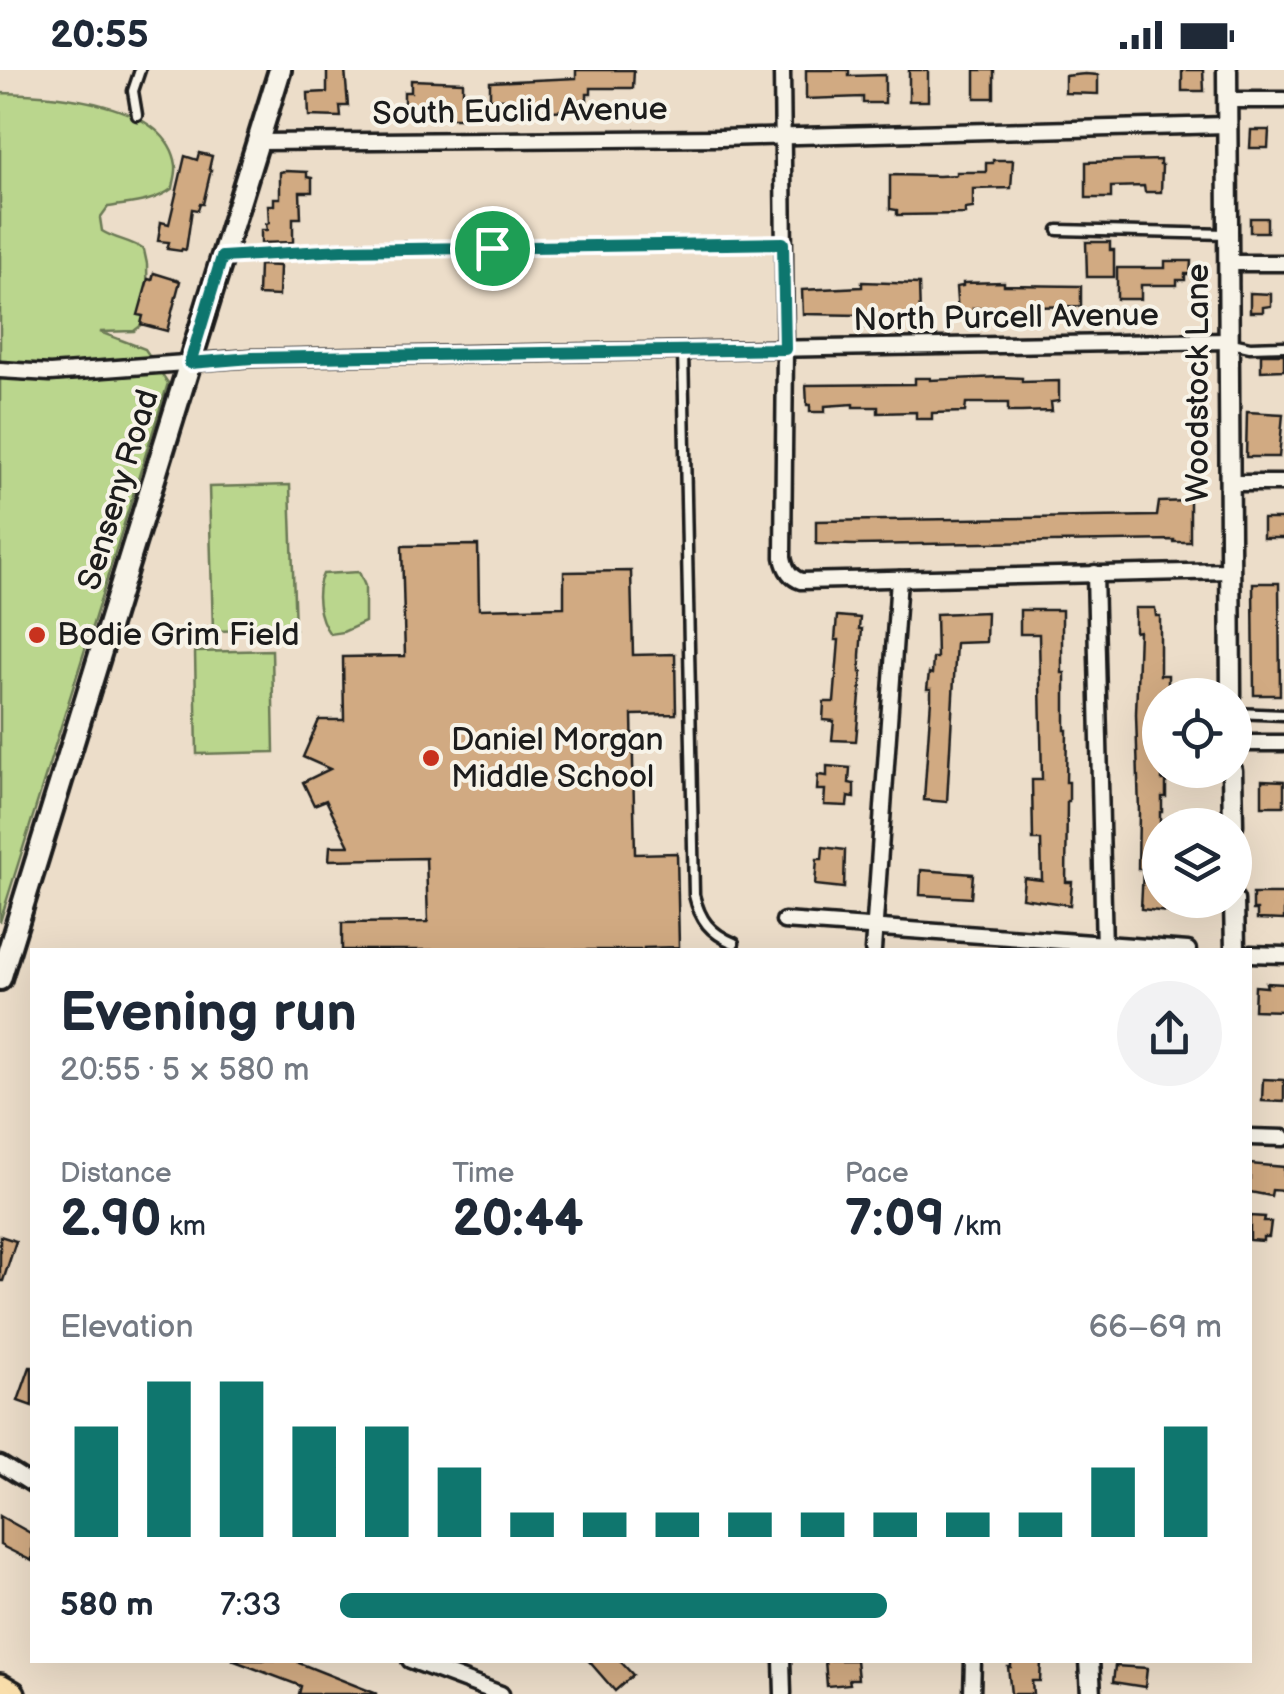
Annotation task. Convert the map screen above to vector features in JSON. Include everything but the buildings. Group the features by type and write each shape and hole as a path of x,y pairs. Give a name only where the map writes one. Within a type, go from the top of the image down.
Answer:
{"highway":[{"path":"0,1688 12,1694"}],"main road":[{"name":"Senseny Road","path":"0,979 280,70"}],"street":[{"path":"782,70 785,568 801,581 1230,571"},
{"name":"Woodstock Lane","path":"1226,70 1231,678"},
{"path":"1226,100 1284,100"},
{"name":"South Euclid Avenue","path":"258,142 1226,126"},
{"path":"1227,263 1284,263"},
{"name":"North Purcell Avenue","path":"0,370 50,372 252,358 1228,341"},
{"path":"1228,483 1284,483"},
{"path":"1094,574 1104,947"},
{"path":"873,948 900,579"},
{"path":"1252,743 1284,744"},
{"path":"1234,918 1235,948"},
{"path":"784,921 1132,948"},
{"path":"1252,954 1284,955"},
{"path":"1252,1137 1284,1138"},
{"path":"0,1464 30,1483"},
{"path":"418,1663 501,1694"},
{"path":"782,1663 783,1694"},
{"path":"972,1694 973,1663"},
{"path":"1089,1663 1091,1694"}],"lane":[{"path":"137,115 133,92 140,70"},
{"path":"1058,230 1227,234"},
{"path":"222,257 342,250 783,243"},
{"path":"1228,341 1250,348 1284,346"},
{"path":"684,350 694,895 711,930 734,943"},
{"path":"1252,714 1284,715"}],"green space":[{"path":"0,93 75,99 130,114 152,127 168,144 176,168 173,188 150,200 108,207 100,218 102,231 144,250 148,320 134,331 100,332 145,349 168,383 0,922"},
{"path":"290,485 295,629 213,631 209,487"},
{"path":"359,572 365,586 365,622 330,634 319,604 323,574"},
{"path":"272,650 274,752 197,754 195,652"}],"place":[{"name":"Bodie Grim Field","path":"37,635"},
{"name":"Daniel Morgan Middle School","path":"431,758"}],"route":[{"path":"783,243 785,349 252,358 190,363 222,257 492,248 783,243"}]}
